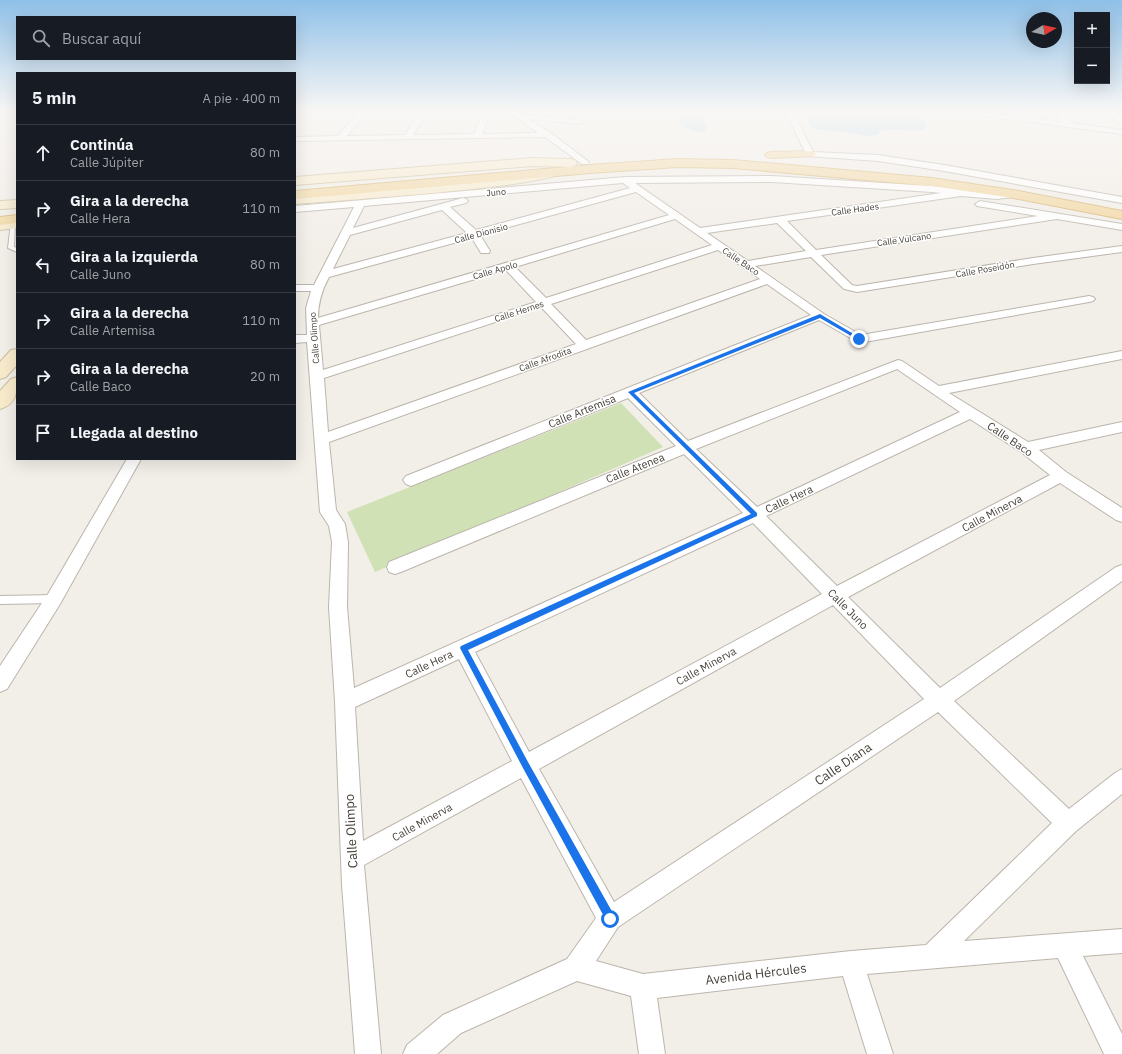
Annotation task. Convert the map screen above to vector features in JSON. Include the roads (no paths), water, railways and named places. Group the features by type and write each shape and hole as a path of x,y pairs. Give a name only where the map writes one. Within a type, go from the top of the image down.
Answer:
{"main road":[{"path":"296,189 607,160"},
{"path":"763,160 860,167 980,183 1122,207"},
{"path":"296,181 532,162 571,163"},
{"path":"296,195 678,163 733,164 932,182 1012,194 1122,215"},
{"path":"296,200 507,182 543,176 556,172"},
{"path":"0,205 16,204"},
{"path":"0,215 12,225"},
{"path":"0,374 16,355"},
{"path":"0,403 16,384"}],"street":[{"path":"893,160 1122,200"},
{"name":"Juno","path":"296,209 625,180 772,179 932,189 956,194"},
{"name":"Calle Baco","path":"625,180 748,264 768,280 820,316 859,339 1089,299"},
{"name":"Calle Dionisio","path":"324,275 475,235 637,189"},
{"path":"346,233 444,207 488,193"},
{"path":"956,194 975,203 1122,227"},
{"name":"Calle Hades","path":"698,230 780,220 956,194 998,196 1012,194"},
{"name":"Calle Olimpo","path":"361,203 324,275 312,308 314,324 313,338 328,512 337,524 340,542 338,607 345,702 353,859 368,1054"},
{"path":"444,207 475,235 485,252"},
{"name":"Calle Apolo","path":"314,324 676,216"},
{"name":"Calle Vulcano","path":"748,264 1060,216"},
{"path":"780,220 814,253"},
{"name":"Calle Hernes","path":"317,376 720,246"},
{"name":"Calle Poseidón","path":"814,253 848,287 857,289 1122,248"},
{"path":"508,266 584,345"},
{"name":"Calle Afrodita","path":"322,438 768,280"},
{"path":"296,288 318,288"},
{"name":"Calle Artemisa","path":"411,480 820,316"},
{"path":"296,338 313,338"},
{"path":"937,392 1122,355"},
{"name":"Calle Baco","path":"898,364 937,392 1026,448 1061,476 1122,516"},
{"name":"Calle Atenea","path":"395,568 686,447 898,364"},
{"name":"Calle Juno","path":"630,392 939,700 1068,823"},
{"name":"Calle Hera","path":"345,702 755,515 970,413"},
{"path":"1026,448 1122,427"},
{"path":"0,683 54,599 133,460"},
{"name":"Calle Minerva","path":"353,859 834,596 1061,476"},
{"name":"Calle Diana","path":"576,968 610,919 939,700 1122,572"},
{"path":"463,648 610,919"},
{"path":"931,957 1068,823 1122,780"},
{"name":"Avenida Hércules","path":"576,968 643,987 851,963 1122,941"},
{"path":"1065,946 1118,1054"},
{"path":"851,963 880,1054"},
{"path":"416,1054 452,1024 576,968"},
{"path":"643,987 652,1054"}],"lane":[{"path":"12,225 11,248 16,250"},
{"path":"0,600 54,599"}]}
